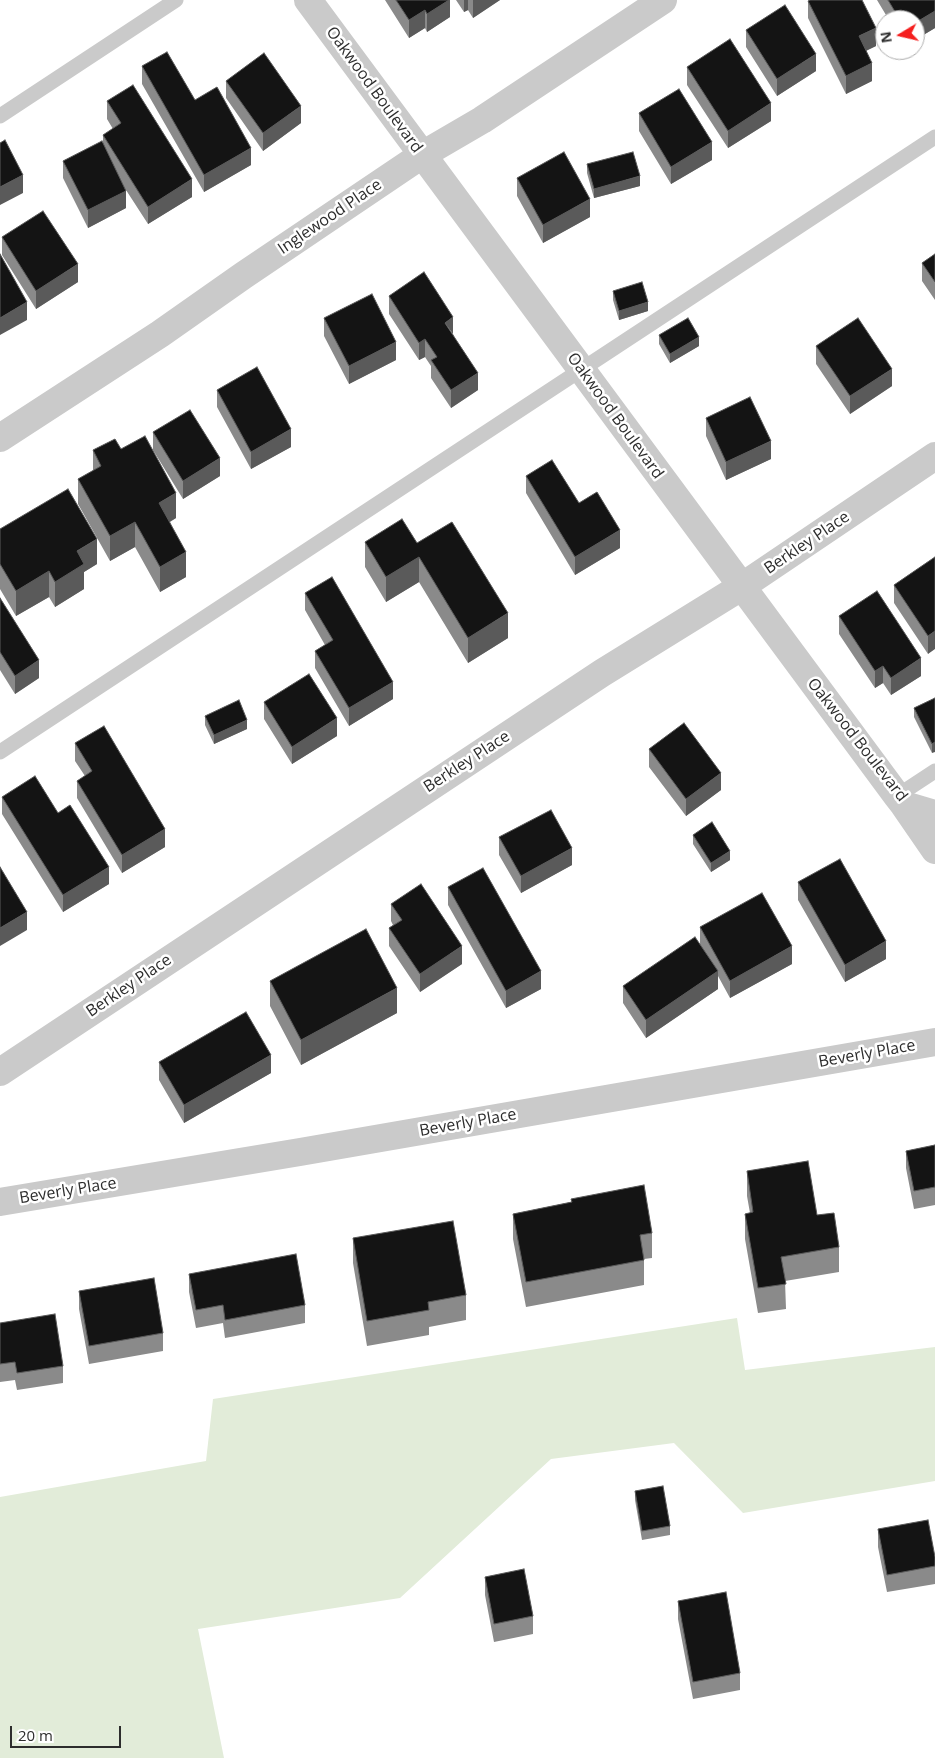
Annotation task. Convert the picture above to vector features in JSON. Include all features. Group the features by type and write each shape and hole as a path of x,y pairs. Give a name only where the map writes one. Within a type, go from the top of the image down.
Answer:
{"street":[{"name":"Oakwood Boulevard","path":"308,0 900,801 935,814"},
{"name":"Inglewood Place","path":"0,438 160,334 244,274 422,155 482,120 663,0"},
{"name":"Berkley Place","path":"0,1072 602,673 741,587 935,456"},
{"path":"900,801 935,850"},
{"name":"Beverly Place","path":"0,1202 935,1042"}],"lane":[{"path":"0,116 176,0"},
{"path":"0,752 200,622 286,562 582,370 935,137"},
{"path":"900,801 935,772"}],"green space":[{"path":"737,1318 745,1370 935,1347 935,1481 743,1513 674,1443 551,1459 400,1598 198,1629 224,1758 0,1758 0,1497 206,1461 213,1399"}],"building":[{"path":"396,0 449,0 427,14 425,10 409,20"},
{"path":"862,0 875,26 875,28 859,36 872,63 846,76 808,1"},
{"path":"888,0 935,0 935,11 925,17 925,10 894,10"},
{"path":"785,5 816,54 777,79 746,30"},
{"path":"730,39 771,103 728,131 687,67"},
{"path":"167,52 195,100 217,87 251,148 204,175 142,66"},
{"path":"264,53 301,106 263,133 226,81"},
{"path":"133,85 192,179 148,207 103,135 121,123 107,101"},
{"path":"679,89 712,142 671,167 639,113"},
{"path":"5,140 23,175 0,187 0,143"},
{"path":"102,141 126,191 88,210 63,161"},
{"path":"564,152 590,199 543,225 517,178"},
{"path":"633,152 640,176 594,189 587,164"},
{"path":"43,211 78,264 36,291 2,237"},
{"path":"0,254 27,302 0,318"},
{"path":"935,254 935,282 922,263"},
{"path":"424,272 453,317 445,323 478,373 451,390 431,360 437,357 425,339 419,343 389,296"},
{"path":"642,282 648,302 619,311 613,291"},
{"path":"372,294 396,342 349,366 324,318"},
{"path":"688,318 699,337 670,354 659,335"},
{"path":"858,318 892,369 850,396 816,346"},
{"path":"257,367 291,429 251,452 217,390"},
{"path":"750,397 771,441 726,462 706,418"},
{"path":"190,410 220,458 183,481 153,432"},
{"path":"145,436 176,493 159,503 186,552 160,567 135,522 110,536 78,479 101,466 93,450 115,439 121,449"},
{"path":"552,460 579,503 597,492 620,530 575,557 526,476"},
{"path":"68,489 97,539 77,551 84,564 55,582 49,571 16,591 0,564 0,529"},
{"path":"402,519 417,543 452,522 508,613 468,638 419,557 386,577 365,542"},
{"path":"935,557 935,631 928,636 894,585"},
{"path":"332,577 393,682 349,708 315,651 333,640 305,593"},
{"path":"877,591 921,658 891,678 883,666 875,671 839,616"},
{"path":"0,598 39,660 15,676 0,652"},
{"path":"309,674 337,718 292,747 264,702"},
{"path":"935,698 935,742 932,744 914,708"},
{"path":"239,700 247,720 214,735 205,716"},
{"path":"684,723 721,773 686,799 649,749"},
{"path":"104,726 165,829 122,855 77,781 92,771 75,743"},
{"path":"35,776 58,813 70,805 109,867 63,895 2,797"},
{"path":"551,810 572,848 521,876 499,837"},
{"path":"712,822 730,851 711,863 693,835"},
{"path":"840,859 886,941 845,965 798,882"},
{"path":"0,867 27,912 0,928"},
{"path":"483,868 541,971 506,991 448,887"},
{"path":"421,884 462,946 420,974 389,928 402,920 391,904"},
{"path":"762,893 792,946 730,981 700,927"},
{"path":"366,929 397,988 301,1040 270,981"},
{"path":"695,937 718,971 646,1020 623,986"},
{"path":"246,1012 271,1055 184,1105 159,1062"},
{"path":"935,1145 935,1187 914,1191 906,1151"},
{"path":"808,1161 817,1215 834,1213 839,1247 781,1257 786,1284 758,1288 745,1214 753,1212 747,1171"},
{"path":"644,1185 652,1233 640,1235 644,1260 526,1282 513,1214 572,1202 571,1199"},
{"path":"453,1221 466,1295 428,1302 429,1310 367,1321 353,1238"},
{"path":"296,1254 305,1305 225,1320 223,1305 196,1310 189,1274"},
{"path":"154,1278 163,1333 89,1346 79,1291"},
{"path":"55,1314 63,1366 17,1373 15,1362 0,1364 0,1323"},
{"path":"663,1486 670,1526 642,1531 635,1491"},
{"path":"928,1520 935,1566 887,1575 878,1529"},
{"path":"524,1569 533,1616 494,1624 485,1577"},
{"path":"726,1592 740,1673 693,1682 678,1601"}]}
